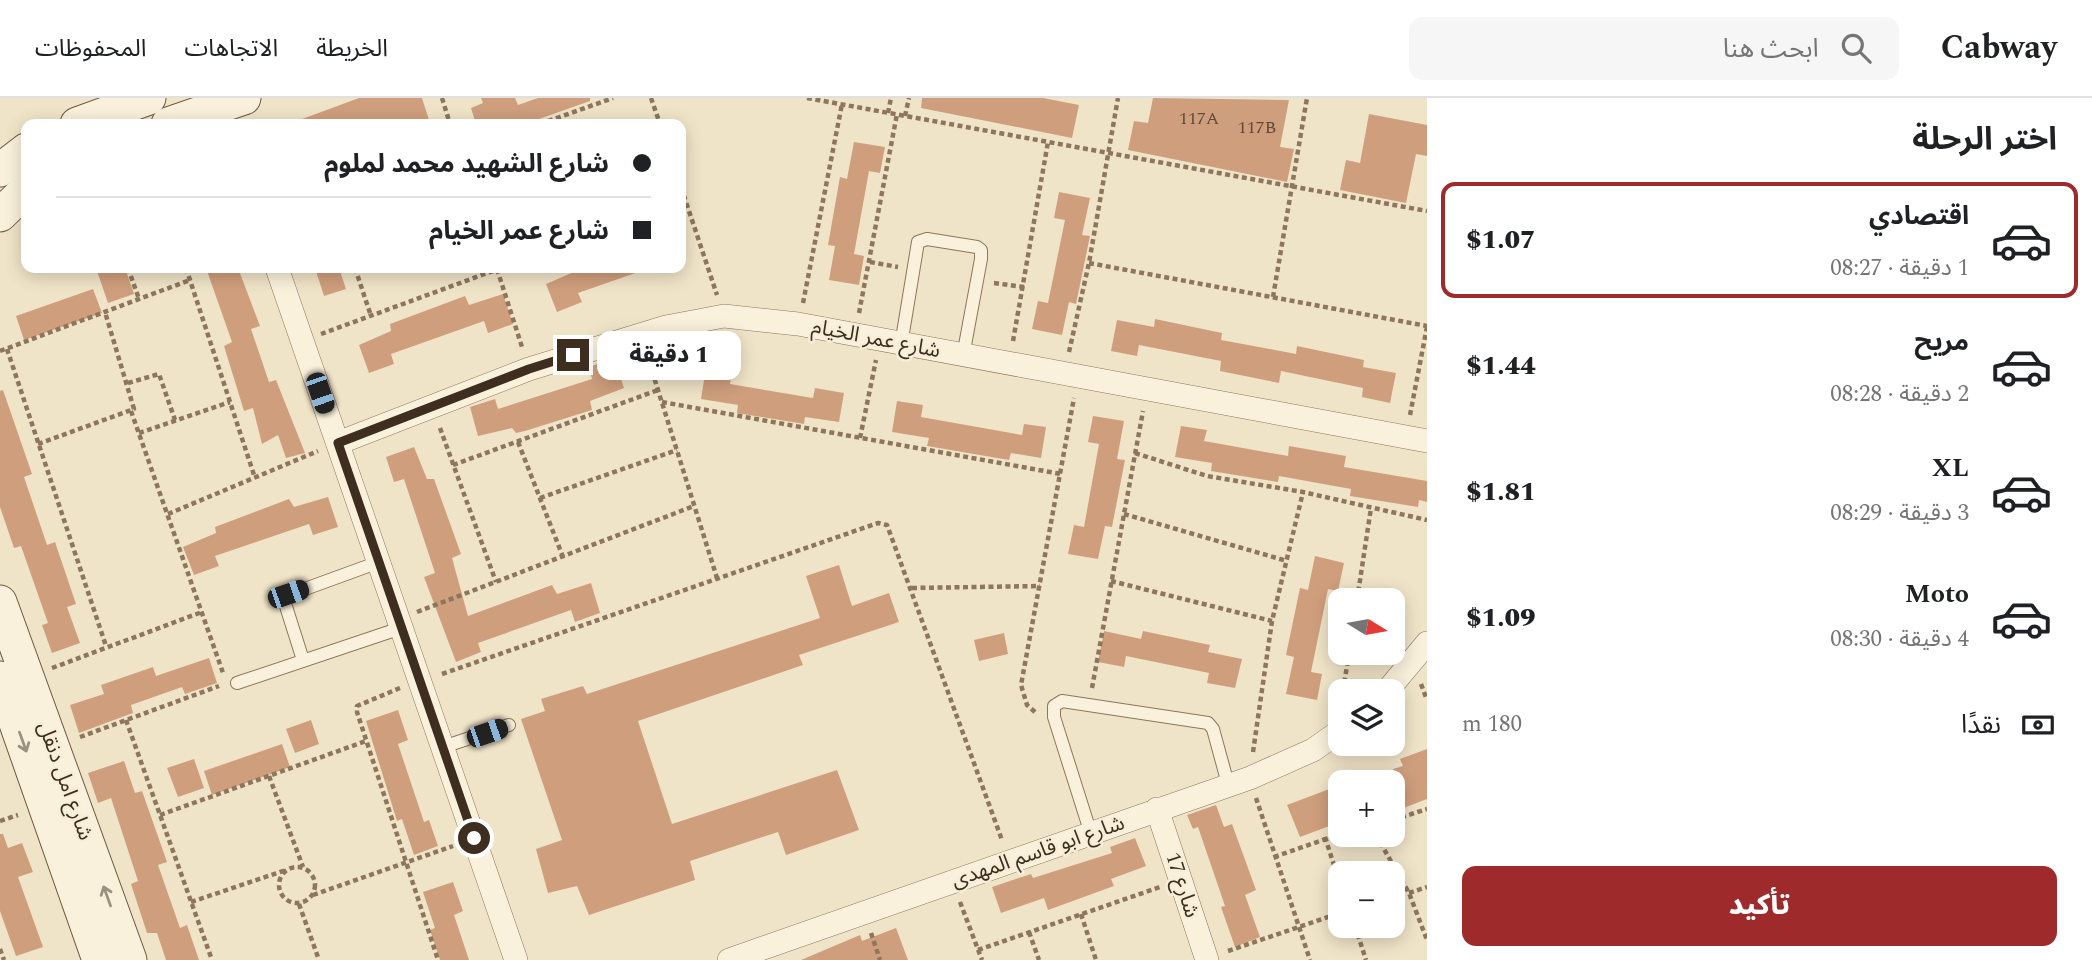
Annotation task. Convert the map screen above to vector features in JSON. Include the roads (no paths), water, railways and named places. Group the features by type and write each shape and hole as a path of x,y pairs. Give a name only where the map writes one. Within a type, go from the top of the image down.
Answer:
{"street":[{"path":"91,119 149,98"},
{"path":"185,119 228,106"},
{"path":"0,170 21,154"},
{"path":"0,215 21,195"},
{"path":"279,273 516,960"},
{"name":"شارع عمر الخيام","path":"338,443 529,369 640,335 724,316 798,324 1416,439"},
{"name":"شارع امل دنقل","path":"0,602 8,683 99,960"},
{"path":"1397,679 1427,643"},
{"name":"شارع امل دنقل","path":"8,683 53,747 130,960"},
{"name":"شارع ابو قاسم المهدى","path":"729,960 1239,781 1313,750 1328,739"},
{"name":"شارع 17","path":"1157,810 1206,959"}],"lane":[{"path":"891,343 918,242 927,239 939,241 981,250 962,356"},
{"path":"303,660 282,602 284,597 379,562"},
{"path":"237,682 400,624"},
{"path":"1091,834 1054,717 1054,706 1062,701 1208,723 1239,781"},
{"path":"443,747 509,725"}]}
